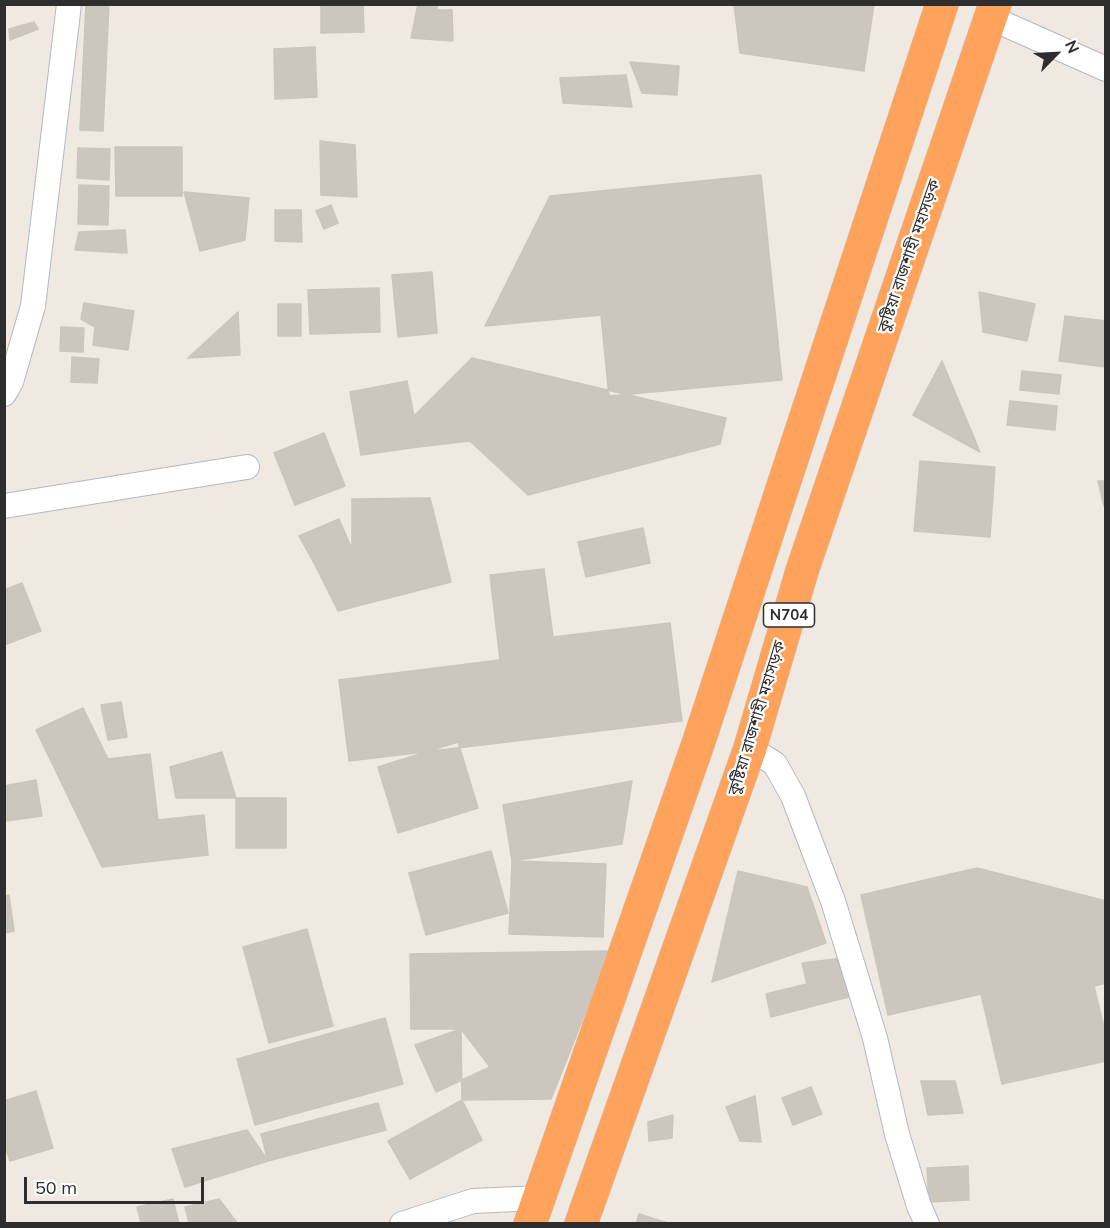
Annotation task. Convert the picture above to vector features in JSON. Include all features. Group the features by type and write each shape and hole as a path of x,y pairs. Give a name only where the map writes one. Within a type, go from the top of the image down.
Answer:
{"highway":[{"name":"N704","path":"535,1210 703,730 942,4"},
{"name":"কুষ্টিয়া রাজশাহী মহাসড়ক","path":"581,1224 750,748 802,570 993,11"}],"street":[{"path":"4,394 11,382 33,306 69,4"},
{"path":"993,11 1106,69"},
{"path":"4,506 247,467"},
{"path":"750,748 775,764 793,796 830,891 875,1038 897,1134 919,1206 927,1224"},
{"path":"402,1224 473,1201 535,1210"}],"building":[{"path":"86,4 109,4 103,131 80,130"},
{"path":"321,4 363,4 364,32 321,33"},
{"path":"418,4 437,4 437,10 452,10 453,41 411,38"},
{"path":"734,4 874,4 864,71 740,53"},
{"path":"34,22 38,29 10,40 9,29"},
{"path":"315,47 317,97 275,99 274,49"},
{"path":"630,62 679,66 677,95 642,93"},
{"path":"626,75 632,107 563,103 560,78"},
{"path":"320,141 355,145 357,197 321,195"},
{"path":"115,147 182,147 182,196 116,196"},
{"path":"78,148 110,149 109,180 77,178"},
{"path":"761,175 782,380 609,396 601,315 485,326 550,196"},
{"path":"79,185 109,186 108,225 78,224"},
{"path":"184,192 249,198 245,240 200,251"},
{"path":"331,205 338,223 324,229 316,211"},
{"path":"275,210 301,210 302,242 275,241"},
{"path":"125,230 127,253 75,250 79,232"},
{"path":"432,272 437,333 398,337 392,275"},
{"path":"379,288 380,332 310,334 308,290"},
{"path":"979,292 1035,304 1027,341 983,332"},
{"path":"84,303 134,311 128,350 93,345 95,327 81,319"},
{"path":"278,304 301,304 301,336 278,336"},
{"path":"238,312 240,355 188,358"},
{"path":"1065,316 1106,321 1106,367 1059,361"},
{"path":"61,327 84,328 83,352 60,351"},
{"path":"72,357 99,359 97,383 71,382"},
{"path":"472,358 726,418 720,444 528,495 470,441 418,447 414,416"},
{"path":"942,361 980,452 913,415"},
{"path":"1022,371 1061,375 1059,394 1020,390"},
{"path":"407,381 418,447 361,455 350,392"},
{"path":"1010,401 1057,406 1055,430 1007,425"},
{"path":"324,433 345,486 295,505 274,453"},
{"path":"920,461 995,467 990,537 914,531"},
{"path":"1098,481 1106,481 1106,506 1104,506"},
{"path":"430,498 451,582 338,611 316,567 352,549 352,499"},
{"path":"339,519 352,549 316,567 299,536"},
{"path":"643,528 650,563 586,577 578,542"},
{"path":"544,569 553,637 670,623 682,721 349,761 339,680 500,660 490,575"},
{"path":"22,583 41,631 4,645 4,590"},
{"path":"121,702 127,737 108,740 101,705"},
{"path":"83,708 108,759 150,754 158,820 204,815 208,855 102,867 36,730"},
{"path":"458,742 478,808 398,833 378,767"},
{"path":"222,752 236,798 176,798 170,767"},
{"path":"36,780 42,816 6,821 4,786"},
{"path":"632,781 622,844 512,861 503,805"},
{"path":"236,798 286,798 286,848 236,848"},
{"path":"491,851 508,913 426,935 409,873"},
{"path":"512,861 606,864 603,937 509,934"},
{"path":"977,868 1106,901 1106,983 1094,986 1106,1036 1106,1061 1002,1084 981,994 888,1015 861,895"},
{"path":"738,871 807,887 826,943 712,982"},
{"path":"9,895 14,931 4,933 4,896"},
{"path":"307,929 333,1026 269,1043 243,947"},
{"path":"610,951 551,1099 462,1100 461,1029 411,1029 410,954"},
{"path":"843,958 856,995 771,1017 766,994 807,984 802,963"},
{"path":"385,1018 403,1084 255,1125 237,1059"},
{"path":"461,1029 490,1067 436,1092 415,1045"},
{"path":"921,1081 955,1081 963,1113 928,1115"},
{"path":"811,1087 822,1114 793,1125 782,1098"},
{"path":"36,1091 53,1148 10,1161 4,1143 4,1101"},
{"path":"755,1096 761,1142 740,1141 726,1107"},
{"path":"462,1100 482,1140 410,1179 388,1141"},
{"path":"378,1103 386,1130 268,1161 261,1134"},
{"path":"673,1115 672,1138 649,1141 648,1122"},
{"path":"247,1130 268,1161 185,1187 172,1149"},
{"path":"968,1166 969,1200 929,1202 927,1168"},
{"path":"173,1199 179,1224 141,1224 137,1207"},
{"path":"219,1199 238,1224 189,1224 185,1207"},
{"path":"639,1214 671,1224 636,1224"}]}
